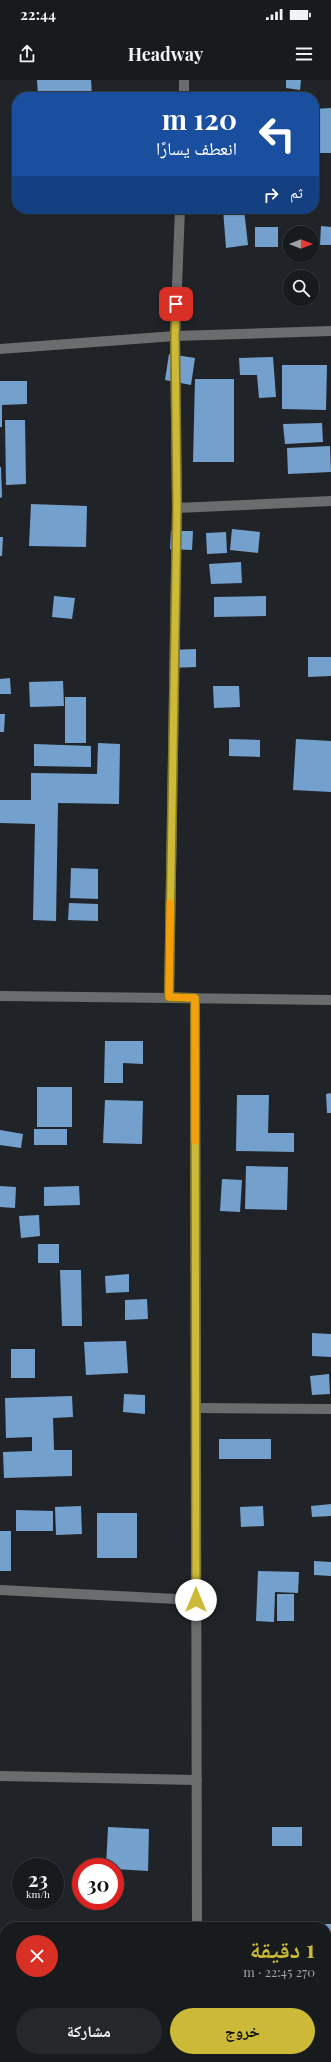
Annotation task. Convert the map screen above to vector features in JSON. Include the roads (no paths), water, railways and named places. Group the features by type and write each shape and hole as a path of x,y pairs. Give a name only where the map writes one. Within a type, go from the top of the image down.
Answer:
{"street":[{"path":"184,80 184,92"},
{"path":"169,997 177,508 175,336 180,214"},
{"path":"0,349 175,336 331,331"},
{"path":"177,508 331,501"},
{"path":"0,996 331,1000"},
{"path":"195,998 197,1922"},
{"path":"196,1408 331,1410"},
{"path":"0,1590 196,1600"},
{"path":"0,1776 197,1780"}]}
